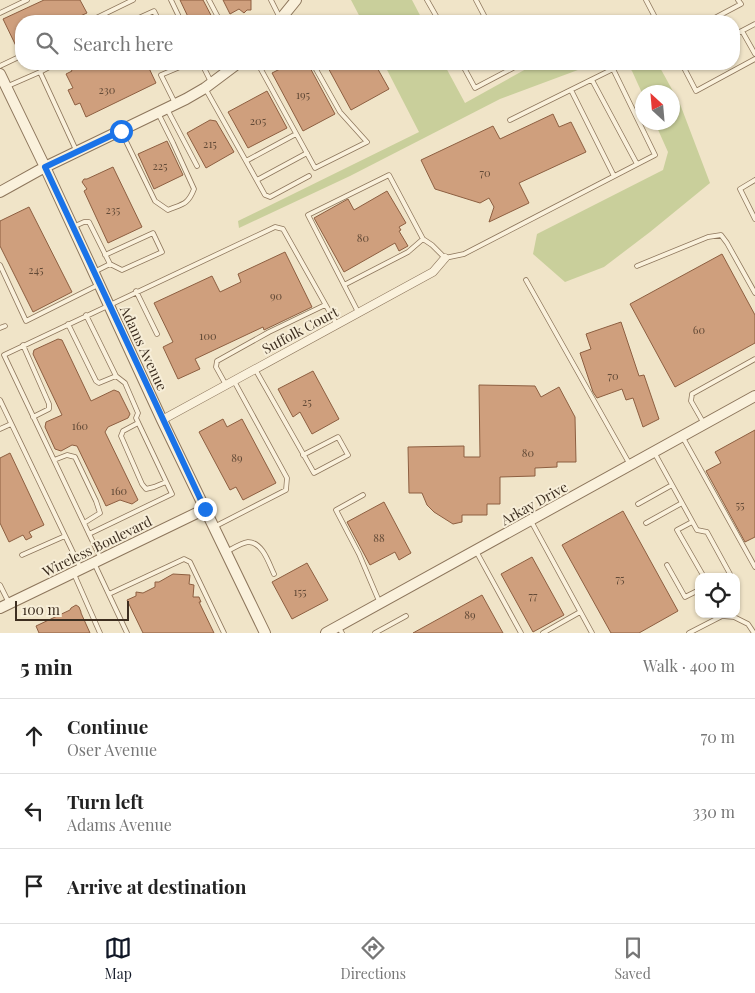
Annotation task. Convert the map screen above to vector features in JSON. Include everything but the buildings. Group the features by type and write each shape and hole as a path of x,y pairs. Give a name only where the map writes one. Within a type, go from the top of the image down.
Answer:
{"street":[{"path":"287,15 296,0"},
{"path":"0,192 45,167 167,109 208,86 229,70"},
{"name":"Adams Avenue","path":"0,74 162,420 265,633"},
{"name":"Suffolk Court","path":"162,420 433,272 445,258"},
{"name":"Arkay Drive","path":"326,633 340,630 380,603 755,396"},
{"name":"Wireless Boulevard","path":"5,605 205,509"}],"lane":[{"path":"0,13 27,0"},
{"path":"102,15 133,0"},
{"path":"171,0 179,15"},
{"path":"210,0 217,15"},
{"path":"271,0 281,15"},
{"path":"427,0 436,15"},
{"path":"476,0 485,15"},
{"path":"646,0 654,15"},
{"path":"720,15 741,4 738,0"},
{"path":"145,15 154,11 156,15"},
{"path":"755,24 742,31 755,54"},
{"path":"0,66 15,59"},
{"path":"740,67 755,59"},
{"path":"6,87 44,70"},
{"path":"121,131 155,201 168,210 184,204 190,198 194,189 173,143 161,75 173,70"},
{"path":"204,70 208,86 246,161 266,195 270,197 309,176"},
{"path":"261,70 315,168 367,142 340,112 317,70"},
{"path":"465,70 475,88 509,70"},
{"path":"510,120 611,70"},
{"path":"359,313 308,215 388,175 422,239 432,245 445,258 464,254 655,155 613,70"},
{"path":"685,70 696,91 735,70"},
{"path":"40,72 77,152"},
{"path":"592,80 637,164"},
{"path":"572,90 614,176"},
{"path":"167,109 197,166"},
{"path":"246,161 296,134"},
{"path":"257,180 307,153"},
{"path":"755,180 740,189 755,218"},
{"path":"73,227 89,222 105,255 110,264 122,270 162,252 153,233 105,255"},
{"path":"127,633 109,594 89,534 4,355 275,227 283,229 336,325"},
{"path":"637,266 708,237 721,236 727,243 755,293"},
{"path":"344,285 408,252 422,239"},
{"path":"94,272 110,264"},
{"path":"0,265 26,321 100,285"},
{"path":"526,280 631,465"},
{"path":"136,291 157,334"},
{"path":"226,385 216,367 217,361 269,332 325,305"},
{"path":"86,315 116,376 125,383 138,413 136,418 138,423 172,494 89,534"},
{"path":"68,324 96,381 99,384 116,376"},
{"path":"0,328 5,326"},
{"path":"23,345 50,404 49,409 34,417"},
{"path":"704,424 691,401 692,394 755,359"},
{"path":"255,369 303,455 314,473 348,454 338,437 303,455"},
{"path":"214,527 286,490 287,478 234,381"},
{"path":"0,400 65,536 100,633"},
{"path":"138,423 123,432 121,436 142,484 146,489 166,482"},
{"path":"0,429 12,424"},
{"path":"682,436 755,567"},
{"path":"654,452 692,522 697,530 707,532 729,573"},
{"path":"54,460 67,455 75,457 96,501 100,513 84,523"},
{"path":"638,504 672,485"},
{"path":"363,496 336,510 359,554 380,603"},
{"path":"646,523 682,503"},
{"path":"531,521 592,633"},
{"path":"692,522 677,530 702,573"},
{"path":"22,555 65,536"},
{"path":"226,552 246,542 258,546 264,553 274,574"},
{"path":"476,550 521,633"},
{"path":"109,594 184,559 190,562 224,633"},
{"path":"667,565 685,597 695,592"},
{"path":"0,585 5,605"},
{"path":"543,633 580,612"},
{"path":"375,633 406,616"},
{"path":"689,633 722,616 734,617 748,624 754,633"}],"green space":[{"path":"351,0 412,0 420,15 359,15"},
{"path":"387,70 447,70 465,103 524,70 578,70 500,99 350,176 239,228 238,221 419,132"},
{"path":"631,70 661,70 670,85 638,85"},
{"path":"680,104 710,183 604,267 565,282 533,254 537,234 663,170 668,152 658,130 680,130"}],"route":[{"path":"121,131 45,167 205,509"}]}
